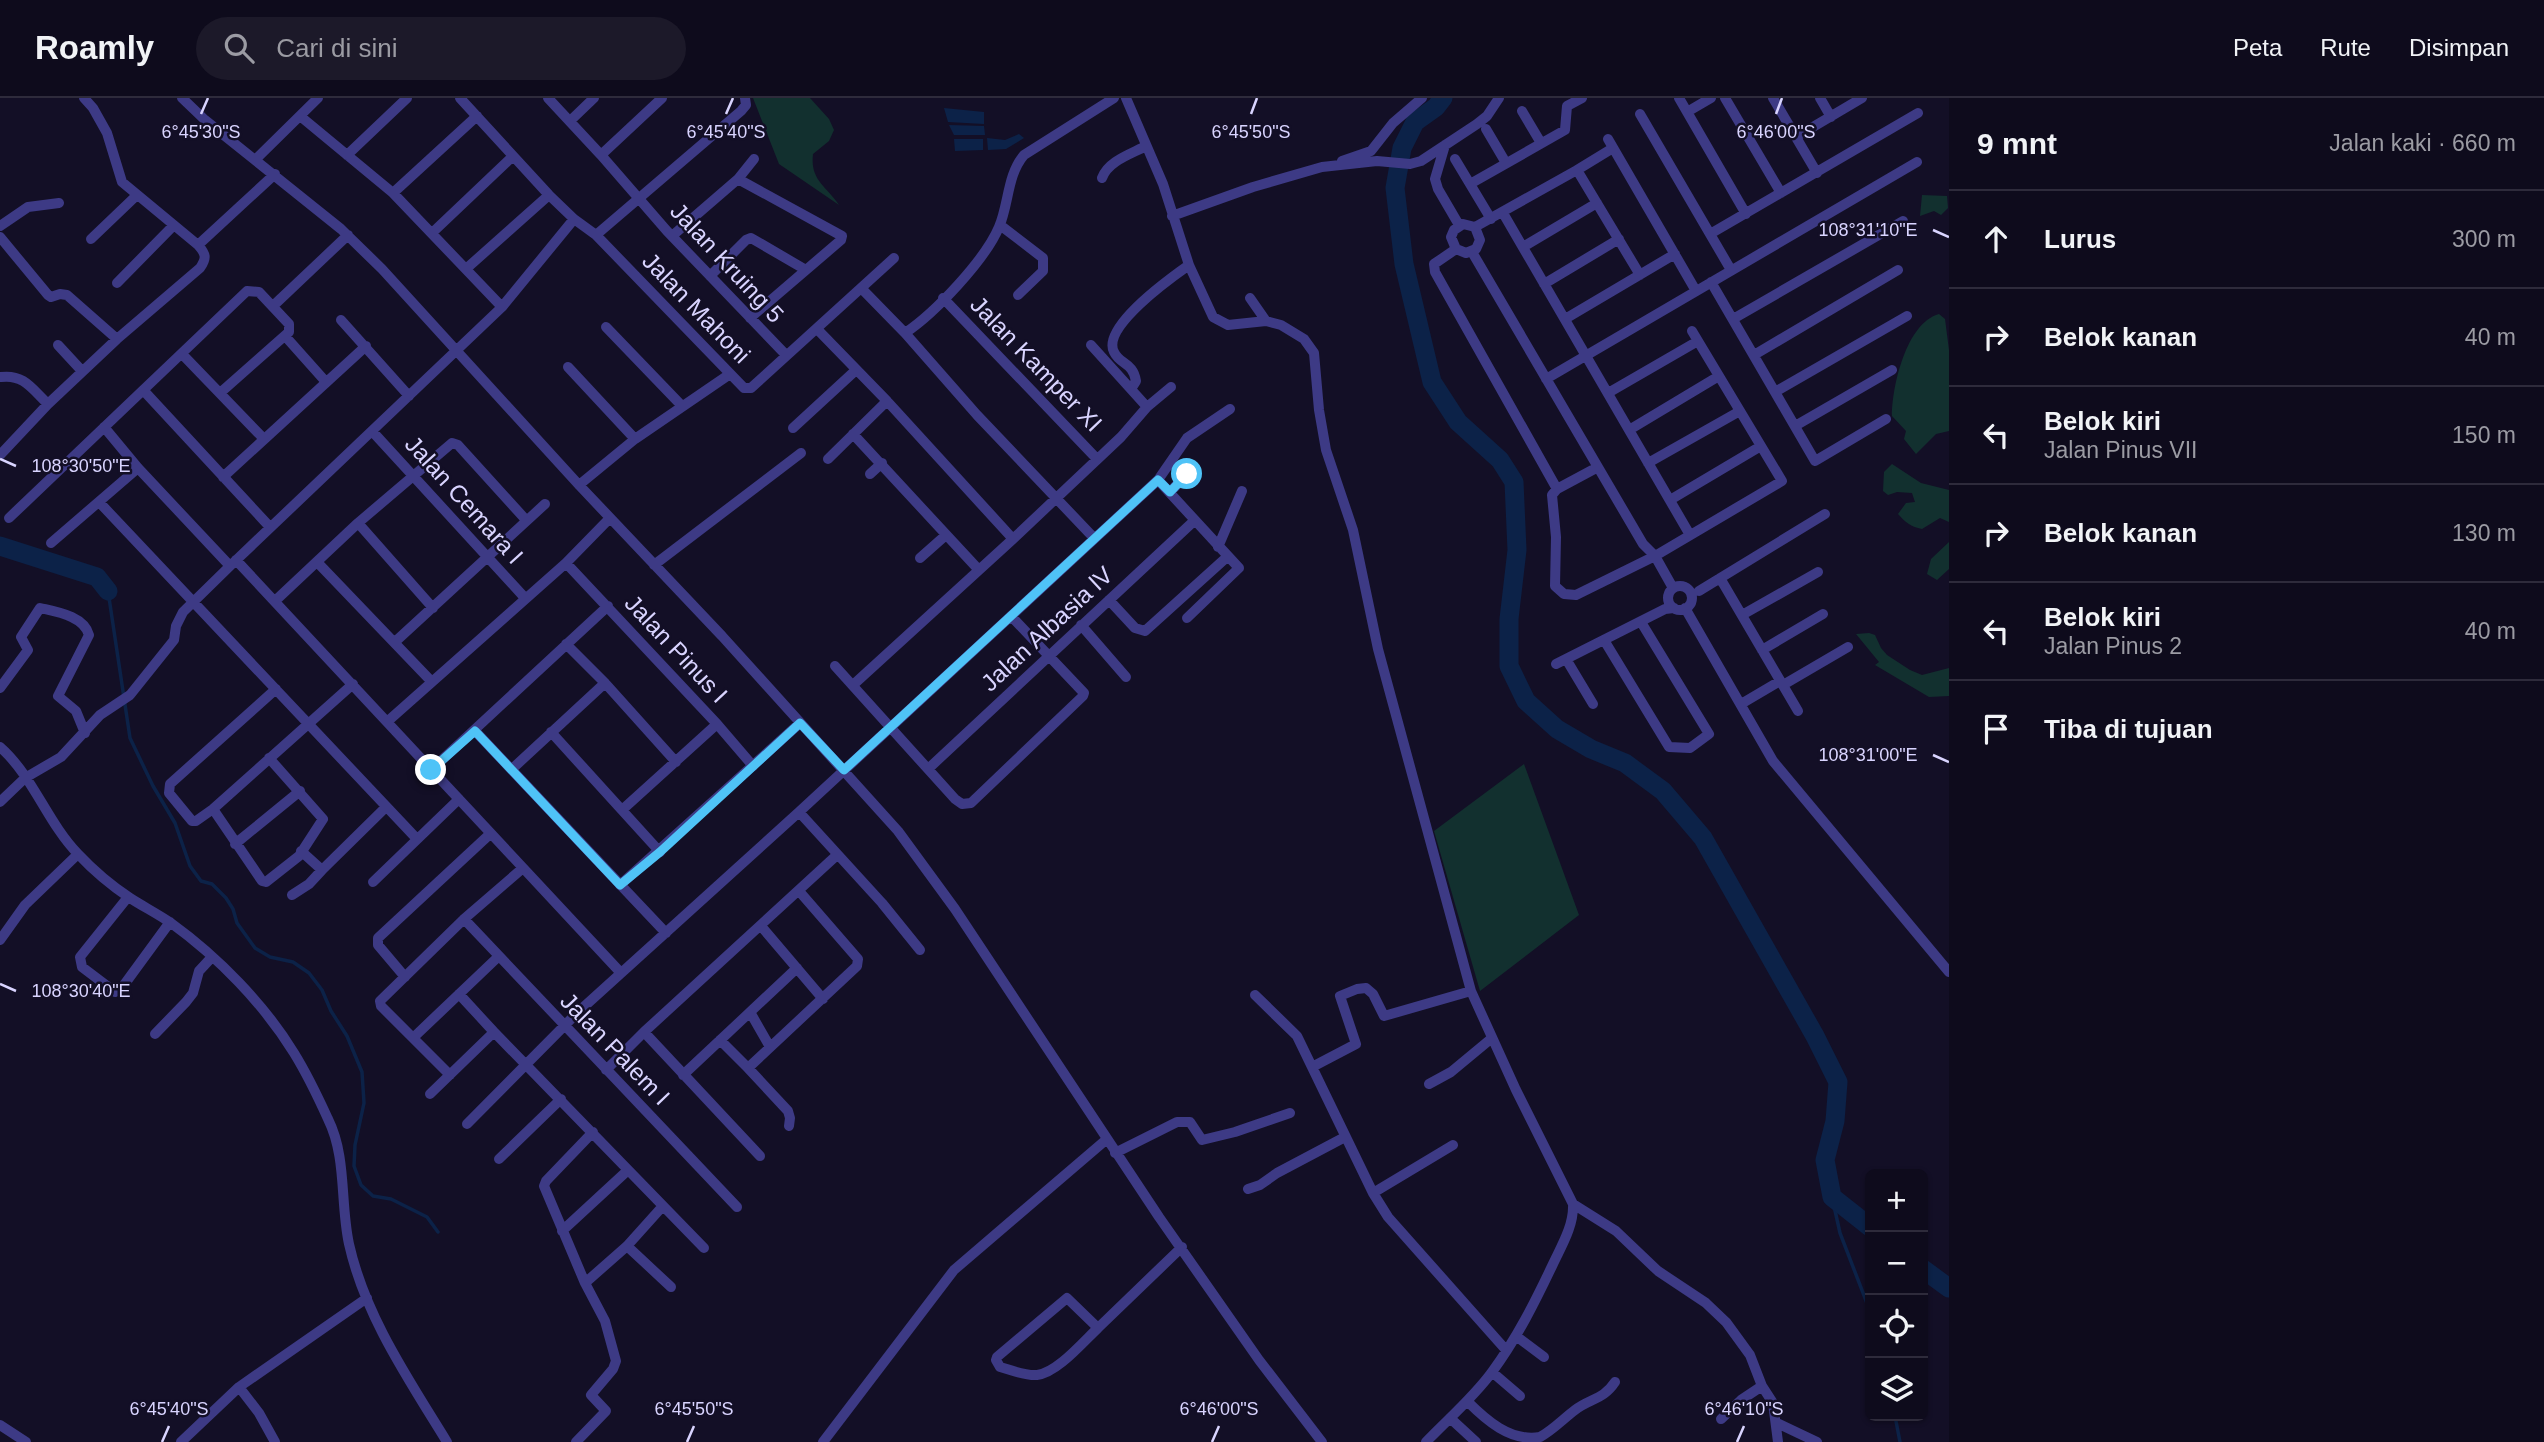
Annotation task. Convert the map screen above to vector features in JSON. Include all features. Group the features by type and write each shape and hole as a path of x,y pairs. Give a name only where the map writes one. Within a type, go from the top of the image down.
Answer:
{"street":[{"path":"0,455 82,371 200,268 205,260 205,253 198,245 122,182 107,133 93,108 83,98"},
{"path":"182,98 348,235 382,268 898,831 930,873 1158,1217 1182,1247 1259,1360 1322,1442"},
{"path":"255,160 318,98"},
{"path":"347,155 407,98"},
{"name":"Jalan Mahoni","path":"460,98 573,219 596,235 744,388 751,388 894,258"},
{"name":"Jalan Kruing 5","path":"548,98 671,236 786,355"},
{"path":"570,121 594,98"},
{"path":"601,155 662,98"},
{"path":"596,235 741,111 746,105 746,98"},
{"path":"905,332 982,258 1000,225 1018,162 1024,155 1114,98"},
{"path":"1126,98 1163,184 1189,265 1208,310 1217,321 1234,326 1266,321 1281,325 1298,334 1314,353 1326,450 1353,530 1378,649 1471,991 1573,1204 1573,1214 1562,1246 1516,1336 1492,1372 1426,1442"},
{"path":"1336,164 1346,158 1371,151 1393,123 1422,98"},
{"path":"1172,216 1253,187 1336,164 1377,161 1410,164 1421,161 1487,116 1499,98"},
{"path":"1470,184 1565,130 1565,102 1582,98"},
{"path":"1679,98 1746,214"},
{"path":"1687,112 1711,98"},
{"path":"1726,98 1781,193"},
{"path":"1773,98 1817,173"},
{"path":"1820,98 1831,117"},
{"path":"1796,137 1862,98"},
{"path":"1522,111 1541,143"},
{"path":"1710,234 1918,113"},
{"path":"1640,114 1731,270"},
{"path":"300,116 393,193 502,307"},
{"path":"393,193 477,117"},
{"path":"1486,129 1506,163"},
{"path":"1475,227 1577,170 1611,143 1696,291"},
{"path":"1445,145 1435,179 1438,189 1460,225"},
{"path":"1106,171 1146,146"},
{"path":"432,233 513,156"},
{"path":"671,236 738,179 754,159"},
{"path":"1455,159 1491,219"},
{"path":"1546,379 1917,162"},
{"path":"1577,170 1640,275"},
{"path":"198,245 275,174"},
{"path":"738,179 842,236 841,240 750,318"},
{"path":"91,239 137,195"},
{"path":"467,268 550,195"},
{"path":"0,226 7,214 28,207 59,203"},
{"path":"1523,247 1597,203"},
{"path":"1503,213 1690,535"},
{"path":"0,802 26,778 61,757 100,715 130,695 174,640 180,619 193,603 269,526 502,307 573,219"},
{"path":"1733,319 1903,221"},
{"path":"1467,224 1478,231 1480,240 1472,252 1456,249 1451,237 1460,225 1467,224"},
{"path":"1000,225 1043,258 1043,271 1018,295"},
{"path":"117,283 173,226"},
{"path":"273,306 348,235"},
{"path":"0,237 48,295 67,295 117,339"},
{"path":"710,276 751,238 806,270"},
{"path":"1544,284 1619,239"},
{"path":"1456,249 1434,264 1434,272 1557,489"},
{"path":"1472,252 1643,544 1655,556 1673,588"},
{"path":"1565,319 1675,254"},
{"path":"1131,389 1136,381 1132,368 1114,353 1117,334 1138,305 1189,265"},
{"path":"1754,355 1899,270"},
{"path":"1711,282 1815,461 1886,419"},
{"path":"862,289 905,332 977,415 1094,538"},
{"path":"9,518 247,291 260,292 289,324 289,331 220,393"},
{"name":"Jalan Kamper XI","path":"943,298 1097,459"},
{"path":"1250,298 1266,321"},
{"path":"1775,392 1907,316"},
{"path":"341,320 409,396"},
{"path":"606,327 682,406"},
{"path":"817,329 1013,539"},
{"path":"1598,467 1557,489 1552,495 1556,537 1555,586 1564,594 1576,595 1655,556 1782,481 1695,336 1608,393"},
{"path":"285,337 326,382"},
{"path":"58,345 82,371"},
{"path":"1091,345 1147,407"},
{"path":"223,477 366,346"},
{"path":"182,354 264,439"},
{"path":"568,367 635,439"},
{"path":"793,428 856,370"},
{"path":"1795,426 1892,370"},
{"path":"579,485 635,439 730,374"},
{"path":"1629,430 1719,376"},
{"path":"1,377 21,378 48,404"},
{"path":"853,685 1013,539 1147,407 1171,387"},
{"path":"144,391 269,526"},
{"path":"828,459 887,401"},
{"path":"467,1124 564,1026 1158,480 1187,438 1230,409"},
{"path":"1648,463 1740,411"},
{"path":"104,427 138,468 275,601 621,974"},
{"name":"Jalan Cemara I","path":"372,430 525,598"},
{"path":"853,434 978,569"},
{"path":"275,601 358,523 452,443 458,445 526,520"},
{"path":"1670,500 1761,446"},
{"path":"654,565 801,453"},
{"path":"870,474 882,463"},
{"path":"51,543 138,468"},
{"path":"1170,492 1187,474"},
{"path":"1158,480 1239,568 1187,618"},
{"path":"1218,547 1242,491"},
{"path":"99,502 417,839"},
{"path":"396,641 545,504"},
{"path":"1699,591 1825,514"},
{"path":"388,721 566,563 610,519"},
{"name":"Jalan Albasia lV","path":"928,769 1194,521"},
{"path":"358,523 433,608"},
{"path":"920,558 946,536"},
{"path":"1109,600 1135,628 1145,631 1227,557"},
{"path":"317,562 396,641 432,682"},
{"name":"Jalan Pinus I","path":"566,563 753,766"},
{"path":"1742,615 1818,572"},
{"path":"1720,578 1798,711"},
{"path":"1592,704 1561,662 1665,609 1679,608 1691,601 1690,592 1682,586 1673,588 1667,598 1679,608 1741,704 1773,761 1949,972"},
{"path":"431,770 608,606"},
{"path":"0,688 27,650 21,637 40,608 74,619 87,628 89,635 58,696 76,711 85,733"},
{"path":"1762,650 1824,614"},
{"path":"835,666 958,802 971,803 1078,702 1084,693 1011,616"},
{"path":"1604,640 1669,747 1690,748 1709,734 1641,622"},
{"path":"1081,625 1126,677"},
{"path":"566,644 676,762"},
{"path":"1741,704 1848,647"},
{"path":"512,769 605,683"},
{"path":"276,689 168,788 169,793 192,821 213,809 353,684"},
{"path":"620,885 660,852 800,723"},
{"path":"622,810 717,724"},
{"path":"475,731 666,933"},
{"path":"551,732 660,852"},
{"path":"0,747 26,778 61,834 78,854 128,897 170,922 212,957 254,1001 294,1053 333,1129 348,1241 356,1271 401,1368 447,1442"},
{"path":"213,809 259,878 266,882 295,860 323,818 269,758"},
{"path":"235,844 300,791"},
{"path":"373,882 459,799"},
{"path":"292,895 309,884 386,807"},
{"path":"799,812 882,903 920,950"},
{"path":"405,977 379,945 379,938 491,834"},
{"path":"301,851 322,870"},
{"path":"0,940 24,905 78,854"},
{"path":"606,1070 838,855"},
{"path":"450,1075 381,1006 380,1001 464,919 523,868"},
{"path":"748,1068 857,966 858,959 799,891"},
{"path":"128,897 80,957 82,967 115,992 121,989 170,922"},
{"name":"Jalan Palem I","path":"464,919 737,1207"},
{"path":"761,926 823,999"},
{"path":"414,1037 499,956"},
{"path":"155,1034 193,993 199,971 212,957"},
{"path":"683,1075 797,968"},
{"path":"1314,1066 1356,1044 1340,996 1366,988 1373,994 1384,1016 1471,991"},
{"path":"459,994 704,1248"},
{"path":"1255,995 1297,1036 1314,1066 1373,1193 1388,1217 1506,1350"},
{"path":"750,1012 770,1046"},
{"path":"430,1094 494,1032"},
{"path":"644,1032 760,1156"},
{"path":"1429,1084 1451,1072 1492,1038"},
{"path":"720,1040 788,1111 789,1126"},
{"path":"499,1159 561,1099"},
{"path":"1115,1153 1177,1122 1190,1122 1200,1139 1205,1140 1290,1113"},
{"path":"576,1442 605,1413 605,1409 592,1394 616,1363 605,1321 585,1283 544,1184 593,1132"},
{"path":"1248,1189 1260,1185 1345,1137"},
{"path":"823,1442 943,1284 966,1258 1107,1139"},
{"path":"1373,1193 1453,1145"},
{"path":"562,1231 627,1171"},
{"path":"1573,1204 1616,1231 1658,1271 1706,1303 1720,1316 1750,1355 1762,1386 1773,1403 1778,1442"},
{"path":"585,1283 627,1246 662,1207"},
{"path":"627,1246 671,1287"},
{"path":"1098,1328 1066,1298 996,1360 1000,1367 1036,1375 1058,1366 1098,1328 1182,1247"},
{"path":"181,1442 239,1387 367,1298"},
{"path":"1516,1336 1544,1357"},
{"path":"1492,1372 1520,1396"},
{"path":"1467,1401 1505,1437 1519,1442 1527,1441 1539,1438 1584,1404 1607,1395 1615,1382"},
{"path":"1721,1419 1741,1400 1762,1386"},
{"path":"239,1387 259,1413 275,1442"},
{"path":"1450,1418 1476,1442"},
{"path":"1777,1423 1817,1442"},
{"path":"0,1425 26,1442"}],"green space":[{"path":"753,98 810,98 829,119 834,130 829,141 813,154 813,163 816,176 839,205 779,164"},
{"path":"1922,195 1947,196 1948,208 1941,215 1934,211 1920,216"},
{"path":"1939,314 1945,319 1949,350 1949,431 1936,434 1916,454 1904,439 1906,431 1892,416 1895,389 1898,373 1910,343 1928,320"},
{"path":"1892,464 1921,483 1949,490 1949,522 1940,518 1922,529 1906,522 1898,514 1906,503 1915,502 1912,493 1897,492 1888,495 1883,491 1884,472"},
{"path":"1949,542 1949,569 1937,580 1927,574 1931,559"},
{"path":"1856,634 1875,635 1887,655 1910,670 1922,675 1949,668 1949,696 1929,697 1875,665 1879,662"},
{"path":"1524,764 1579,915 1480,991 1434,831"}],"water":[{"path":"944,108 984,112 984,124 948,122"},
{"path":"949,125 984,126 985,135 954,135"},
{"path":"1019,134 1024,138 1006,149 988,150 987,138 1005,140"},
{"path":"954,139 983,139 983,150 955,151"}],"waterway":[{"path":"1443,98 1436,107 1415,122 1402,148 1395,188 1404,264 1432,382 1458,422 1500,460 1514,482 1517,550 1509,619 1509,666 1526,701 1557,729 1591,749 1625,763 1663,791 1703,838 1815,1036 1838,1082 1835,1121 1825,1160 1832,1197 1865,1223"},
{"path":"0,546 97,577 108,591"},
{"path":"108,591 130,738 153,786 175,823 190,866 201,881 212,884 226,898 237,923 255,948 270,957 293,962 309,973 322,990 331,1011 347,1036 362,1072 364,1103 355,1145 354,1166 361,1185 373,1196 391,1199 427,1217 438,1232"},
{"path":"1832,1197 1840,1233 1865,1298"},
{"path":"1928,1273 1949,1288"},
{"path":"1896,1421 1900,1442"}],"route":[{"path":"431,770 475,731 620,885 660,852 800,723 844,770 1158,480 1170,492 1187,474"}]}
